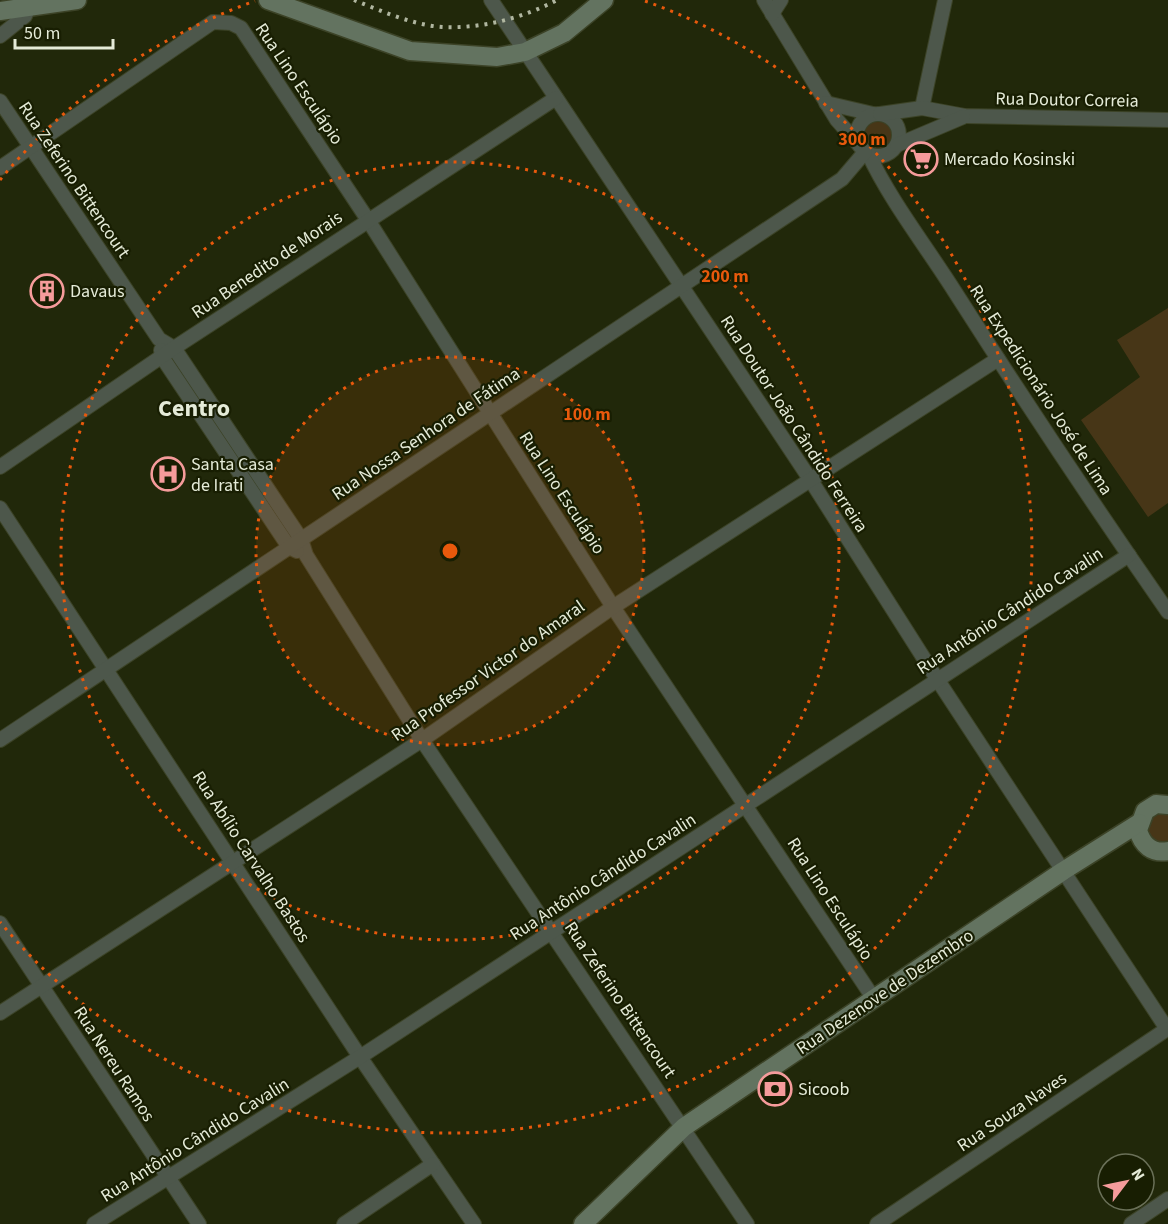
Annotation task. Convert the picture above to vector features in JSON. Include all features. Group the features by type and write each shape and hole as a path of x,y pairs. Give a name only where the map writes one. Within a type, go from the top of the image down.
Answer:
{"main road":[{"path":"0,11 77,0"},
{"path":"268,0 410,51 497,57 525,52 564,33 604,0"},
{"name":"Rua Dezenove de Dezembro","path":"583,1224 684,1127 1063,871 1139,823 1150,807 1168,805"},
{"path":"1139,823 1143,843"},
{"path":"1113,839 1143,843 1153,850 1167,852"}],"street":[{"name":"Rua Doutor João Cândido Ferreira","path":"491,0 810,478 937,679 1168,1030"},
{"name":"Rua Expedicionário José de Lima","path":"764,0 837,120 864,150 885,189 915,229 998,359 1168,612"},
{"path":"772,14 781,0"},
{"path":"922,108 945,0"},
{"path":"0,36 25,16 29,7"},
{"name":"Rua Lino Esculápio","path":"30,148 213,22 231,23 241,28 368,220 614,607 874,999"},
{"name":"Rua Benedito de Morais","path":"0,467 168,352 556,98"},
{"name":"Rua Zeferino Bittencourt","path":"0,101 159,339 301,539 306,555 422,740 747,1224"},
{"path":"826,103 877,114 892,119 897,125 899,138 891,150 885,189"},
{"name":"Rua Doutor Correia","path":"877,114 922,108 965,116 1168,120"},
{"path":"877,114 862,121 858,127 864,150 891,150"},
{"name":"Rua Doutor Correia","path":"891,150 965,116"},
{"path":"0,168 30,148"},
{"name":"Rua Nossa Senhora de Fátima","path":"0,740 842,179 864,150"},
{"name":"Rua Zeferino Bittencourt","path":"168,352 289,547"},
{"name":"Rua Professor Victor do Amaral","path":"0,1013 422,740 614,607 810,478 998,359"},
{"name":"Rua Abílio Carvalho Bastos","path":"0,508 360,1057 474,1224"},
{"path":"289,547 306,555"},
{"name":"Rua Antônio Cândido Cavalin","path":"94,1224 360,1057 1129,555"},
{"name":"Rua Nereu Ramos","path":"0,923 199,1224"},
{"name":"Rua Souza Naves","path":"877,1224 1168,1030"},
{"path":"344,1224 434,1164"},
{"path":"1131,1224 1168,1199"}],"shaded area":[{"path":"880,119 891,123 895,134 891,145 880,149 869,145 865,134 869,123"},
{"path":"1168,308 1168,503 1148,517 1081,420 1140,377 1117,340"},
{"path":"1157,812 1168,812 1168,846 1153,845 1145,824"}],"railway":[{"path":"354,0 397,17 442,27 472,26 501,21 557,0"}],"place":[{"name":"Mercado Kosinski","path":"921,159"},
{"name":"Davaus","path":"47,291"},
{"name":"Santa Casa de Irati","path":"168,474"},
{"name":"Sicoob","path":"775,1089"}],"district":[{"name":"Centro","path":"194,408"}]}
